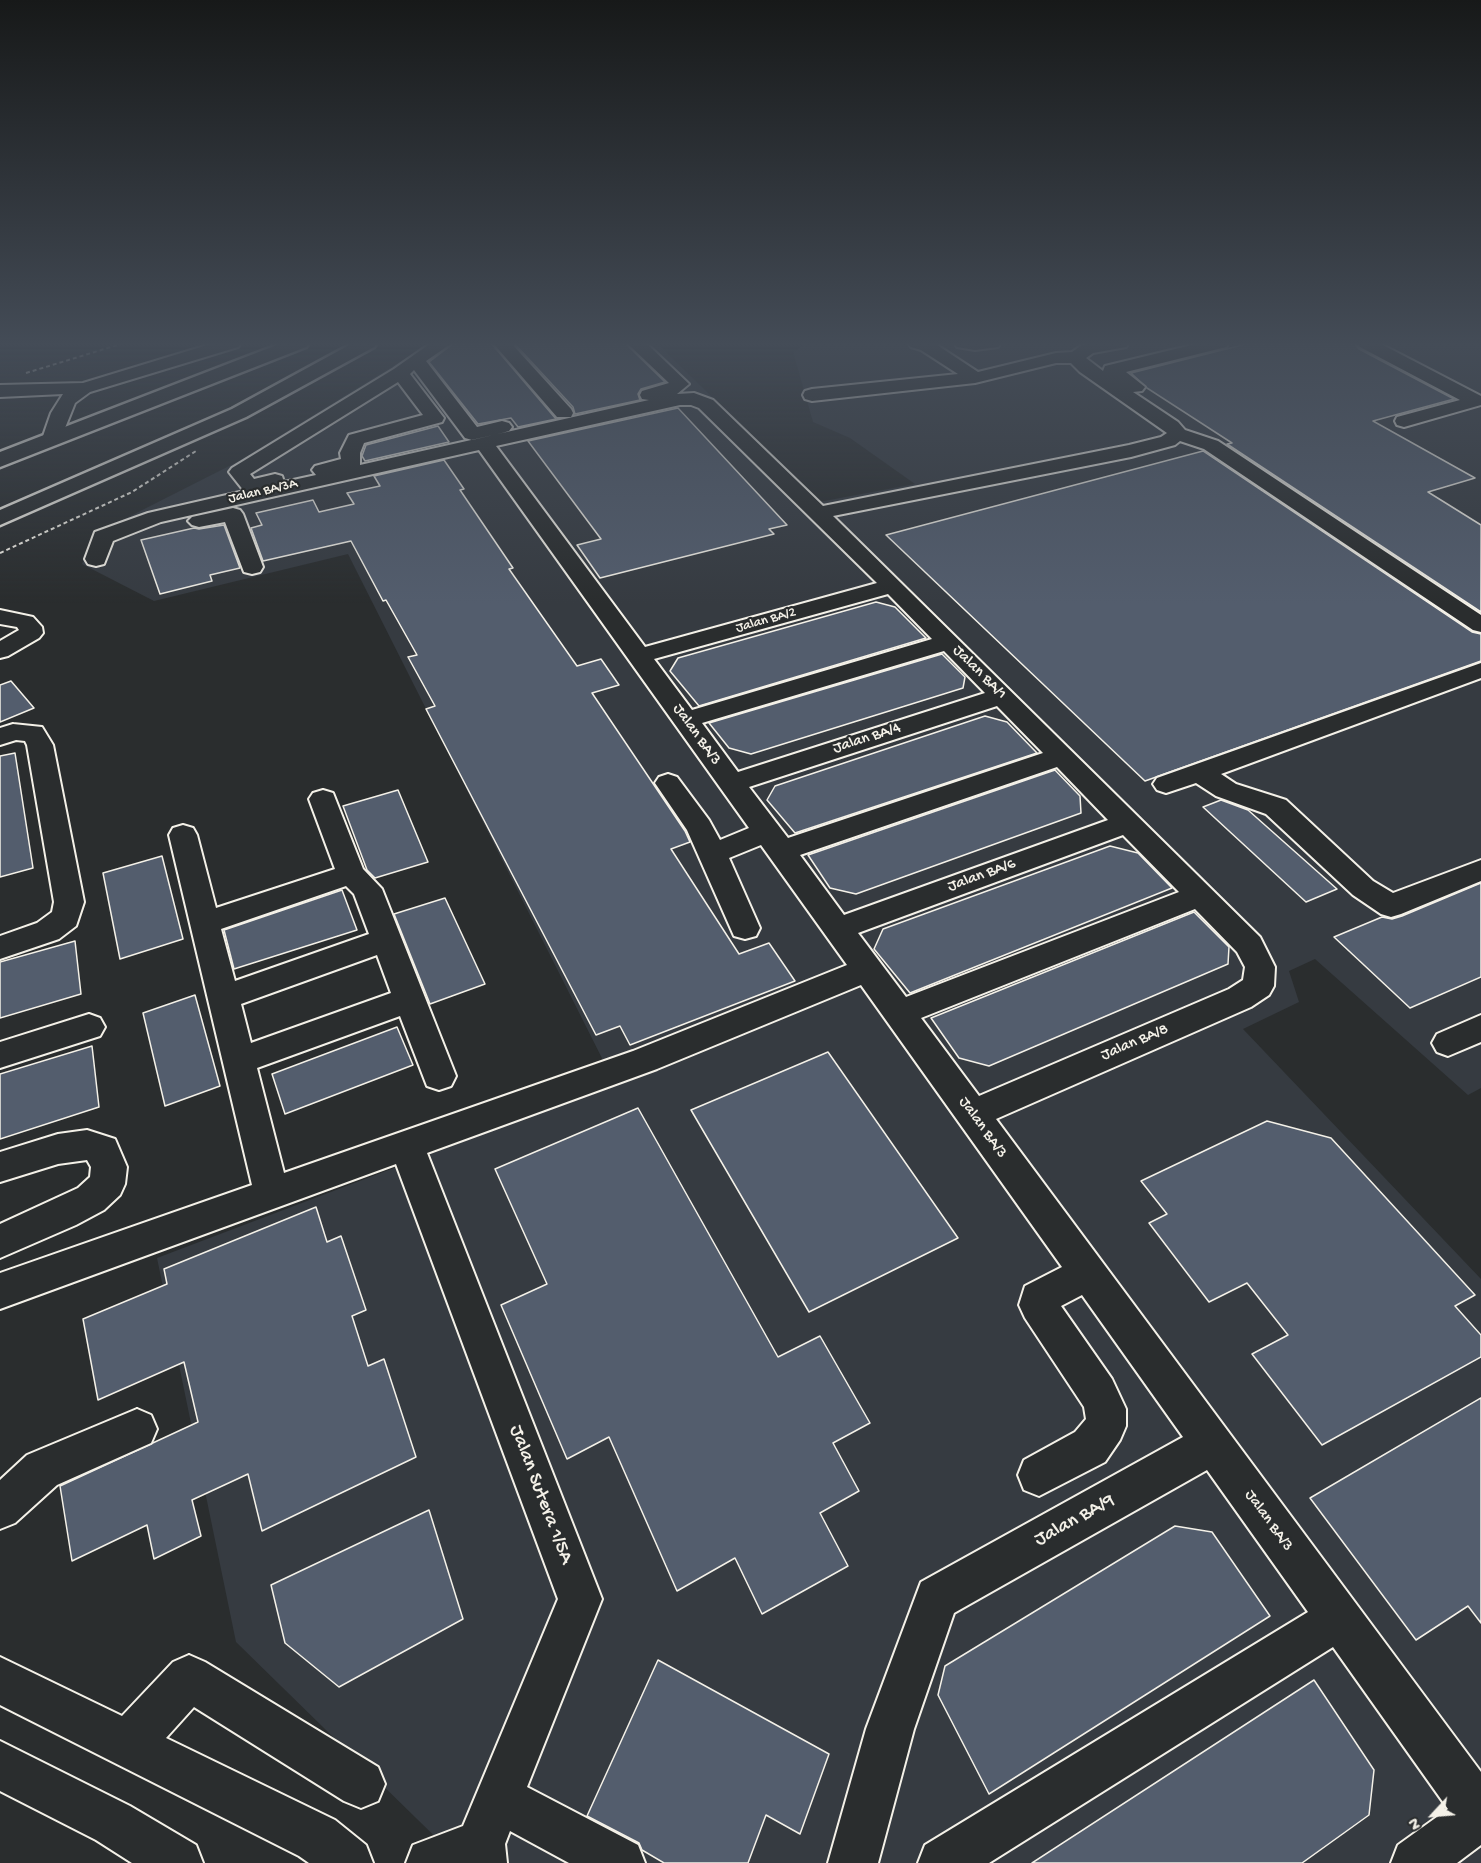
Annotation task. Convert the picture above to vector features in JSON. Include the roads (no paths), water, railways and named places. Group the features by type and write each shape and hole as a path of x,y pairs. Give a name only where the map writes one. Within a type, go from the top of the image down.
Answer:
{"highway":[{"path":"0,460 75,430"},
{"path":"0,518 200,430"}],"street":[{"path":"52,439 55,430"},
{"path":"308,430 239,472 249,486 351,463 350,453 356,439 390,430"},
{"path":"469,430 472,434 490,430"},
{"name":"Jalan BA/3A","path":"96,559 103,537 155,517 542,430"},
{"name":"Jalan BA/1","path":"733,430 893,586 1249,945"},
{"path":"1175,430 1179,434 1211,446 1481,625"},
{"path":"1203,430 1243,456 1239,464"},
{"path":"818,513 1148,448 1168,441 1179,434"},
{"name":"Jalan BA/3","path":"484,443 1481,1814"},
{"path":"155,517 159,528 233,514 252,567"},
{"name":"Jalan BA/2","path":"639,656 893,586"},
{"path":"0,617 26,622 31,633 0,651"},
{"path":"685,720 949,642"},
{"path":"1166,784 1481,670"},
{"name":"Jalan BA/4","path":"731,783 1002,696"},
{"path":"0,737 13,732 33,734 40,745 69,902 65,918 48,931 0,948"},
{"path":"713,854 774,842 1061,756"},
{"path":"1199,772 1226,790 1276,807 1363,888 1391,906 1481,870"},
{"path":"668,783 699,827 745,928"},
{"path":"323,799 351,874 368,889 439,1076"},
{"name":"Jalan BA/6","path":"837,929 1127,823"},
{"path":"183,836 271,1192"},
{"path":"205,923 351,874"},
{"path":"899,1013 1200,895"},
{"path":"223,998 387,940"},
{"name":"Jalan BA/8","path":"972,1114 1240,998 1258,986 1260,967 1249,945"},
{"path":"0,1291 271,1192 645,1060 867,970"},
{"path":"238,1061 410,999"},
{"path":"0,1055 89,1027"},
{"path":"1448,1043 1481,1028"},
{"path":"0,1167 58,1149 87,1145 103,1150 109,1167 107,1184 91,1199 63,1214 0,1241"},
{"name":"Jalan Sutera 1/5A","path":"406,1145 580,1599 500,1799 481,1854"},
{"path":"1039,1475 1090,1448 1106,1426 1106,1409 1098,1393 1038,1305 1038,1299 1088,1273"},
{"path":"0,1508 42,1470 137,1429"},
{"name":"Jalan BA/9","path":"853,1863 890,1729 937,1598 1212,1444"},
{"path":"943,1863 1339,1618"},
{"path":"128,1745 189,1678 361,1784"},
{"path":"0,1680 316,1838 348,1863"},
{"path":"3,1773 113,1823 178,1863"},
{"path":"500,1799 620,1863"},
{"path":"1416,1863 1481,1814"},
{"path":"430,1863 481,1854"}]}
